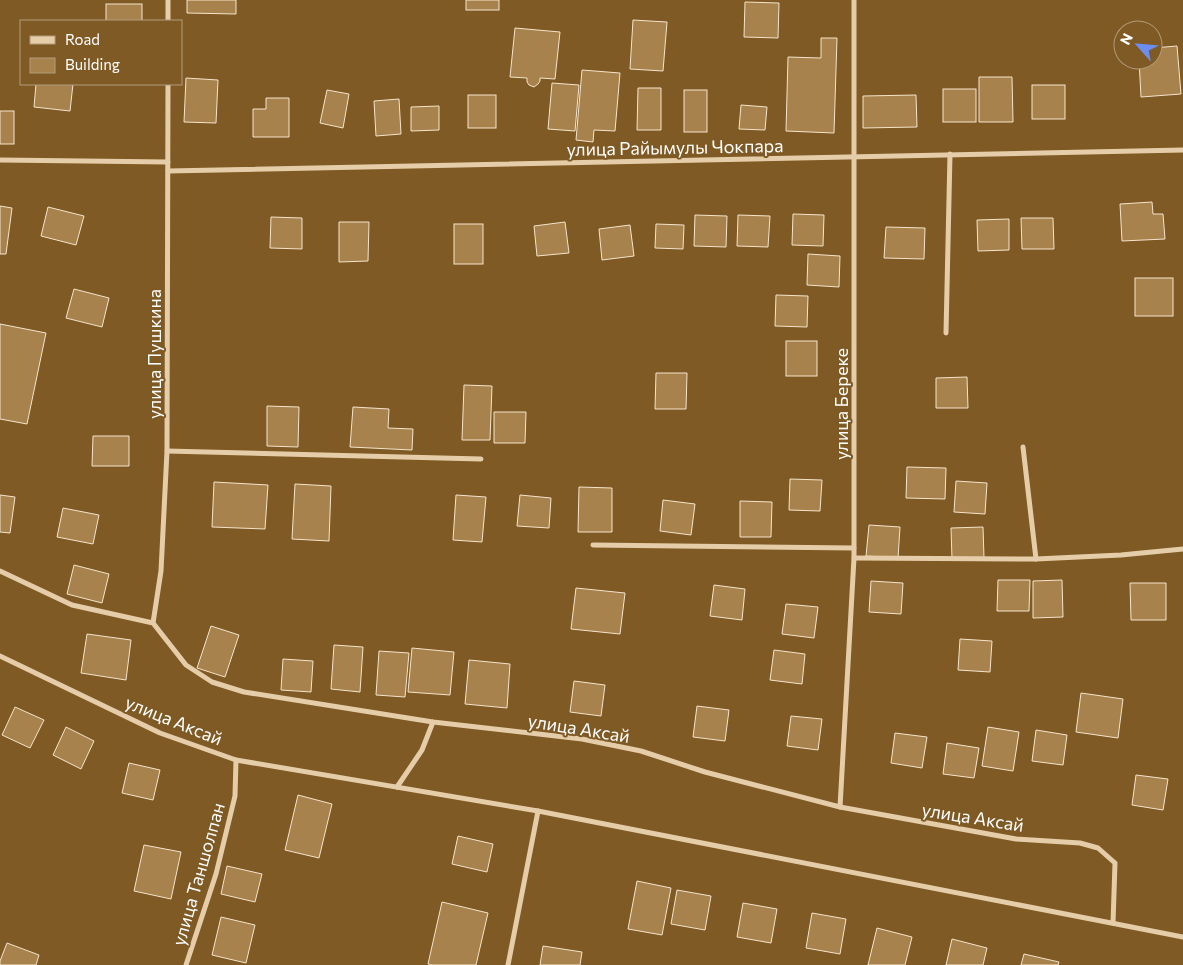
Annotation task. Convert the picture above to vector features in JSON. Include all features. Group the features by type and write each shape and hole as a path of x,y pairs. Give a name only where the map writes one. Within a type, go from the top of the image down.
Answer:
{"street":[{"path":"168,0 168,20"},
{"name":"улица Береке","path":"840,807 854,558 854,0"},
{"name":"улица Пушкина","path":"153,623 161,571 167,451 168,85"},
{"name":"улица Райымулы Чокпара","path":"168,171 1183,150"},
{"path":"946,333 950,154"},
{"path":"0,160 168,162"},
{"path":"1023,448 1036,559"},
{"path":"167,451 481,459"},
{"path":"593,545 854,548"},
{"path":"854,558 1036,559 1121,555 1183,549"},
{"path":"0,571 72,604 153,623"},
{"name":"улица Аксай","path":"153,623 186,665 212,682 244,692 433,722 582,739 641,751 705,772 840,807 1016,839 1080,843 1098,848 1115,862 1113,923"},
{"name":"улица Аксай","path":"0,656 160,733 236,760 538,811 1183,937"},
{"path":"397,787 422,750 433,722"},
{"name":"улица Таншолпан","path":"186,965 216,874 235,796 236,760"},
{"path":"508,965 538,811"}],"building":[{"path":"187,0 236,0 236,14 187,13"},
{"path":"466,0 499,0 499,10 466,10"},
{"path":"745,2 779,3 778,38 744,37"},
{"path":"106,4 142,4 142,20 106,20"},
{"path":"633,20 667,22 663,71 630,69"},
{"path":"515,28 560,32 555,79 540,78 538,84 534,87 529,85 527,78 510,77"},
{"path":"821,38 837,38 834,133 786,131 788,57 821,58"},
{"path":"1177,46 1181,94 1141,97 1140,70 1163,70 1163,47"},
{"path":"582,70 620,73 615,131 594,130 593,142 576,140"},
{"path":"979,77 1012,77 1013,122 979,122"},
{"path":"186,78 218,80 216,123 184,122"},
{"path":"552,83 579,85 575,131 548,129"},
{"path":"36,85 73,85 70,111 34,107"},
{"path":"1032,85 1065,85 1065,119 1032,119"},
{"path":"638,88 661,88 661,130 637,130"},
{"path":"943,89 976,89 976,122 943,122"},
{"path":"327,90 349,94 343,128 320,123"},
{"path":"684,90 707,90 707,132 684,132"},
{"path":"468,95 496,95 496,128 468,128"},
{"path":"916,95 917,127 863,128 863,96"},
{"path":"266,98 289,98 289,137 253,137 253,109 266,109"},
{"path":"399,99 401,134 376,136 374,101"},
{"path":"741,105 767,107 765,130 739,129"},
{"path":"439,106 439,130 411,131 411,107"},
{"path":"0,111 14,111 14,144 0,144"},
{"path":"1152,202 1153,214 1163,214 1165,239 1122,241 1120,204"},
{"path":"0,206 12,208 6,254 0,254"},
{"path":"48,207 84,216 76,245 41,236"},
{"path":"793,214 824,215 823,246 792,245"},
{"path":"695,215 727,216 726,247 694,246"},
{"path":"738,215 770,216 768,247 737,246"},
{"path":"271,217 302,218 302,249 270,248"},
{"path":"1021,218 1053,218 1054,249 1022,249"},
{"path":"1009,219 1009,250 978,251 977,220"},
{"path":"339,222 369,222 368,261 339,262"},
{"path":"565,222 569,253 537,256 534,226"},
{"path":"454,224 483,224 483,264 454,264"},
{"path":"656,224 684,225 683,249 655,248"},
{"path":"630,225 634,256 602,260 599,229"},
{"path":"886,227 925,228 924,259 884,258"},
{"path":"808,254 840,256 839,287 807,285"},
{"path":"1135,278 1173,278 1173,316 1135,316"},
{"path":"74,289 109,298 102,327 66,318"},
{"path":"776,295 808,296 807,327 775,326"},
{"path":"0,324 46,333 27,424 0,419"},
{"path":"786,341 817,341 817,376 786,376"},
{"path":"656,373 687,373 686,409 655,409"},
{"path":"967,377 968,408 936,408 936,378"},
{"path":"464,385 492,386 490,440 462,440"},
{"path":"267,406 299,407 298,447 267,446"},
{"path":"353,407 389,409 388,428 413,429 412,450 350,447"},
{"path":"494,412 526,412 525,443 494,443"},
{"path":"93,436 129,436 129,466 92,466"},
{"path":"907,467 946,468 945,499 906,498"},
{"path":"790,479 822,480 820,511 789,510"},
{"path":"956,481 987,483 985,514 954,512"},
{"path":"214,482 268,485 265,529 212,527"},
{"path":"295,484 331,486 329,541 292,539"},
{"path":"579,487 612,488 612,532 578,532"},
{"path":"0,495 15,497 10,533 0,532"},
{"path":"456,495 486,497 482,542 453,540"},
{"path":"520,495 551,498 549,528 517,526"},
{"path":"663,500 695,504 691,535 660,531"},
{"path":"740,501 772,502 771,537 740,537"},
{"path":"63,508 99,515 93,544 57,537"},
{"path":"869,525 900,527 898,558 866,556"},
{"path":"983,527 984,558 952,559 951,528"},
{"path":"74,565 109,574 102,603 67,594"},
{"path":"998,580 1030,580 1029,611 997,611"},
{"path":"1062,580 1063,617 1033,618 1033,581"},
{"path":"871,581 903,583 901,614 869,612"},
{"path":"1130,583 1166,583 1166,620 1131,620"},
{"path":"714,585 745,589 742,620 710,616"},
{"path":"576,588 625,593 620,634 571,629"},
{"path":"786,604 818,607 814,638 782,634"},
{"path":"211,626 239,635 225,677 197,668"},
{"path":"87,634 131,640 126,680 81,673"},
{"path":"960,639 992,641 990,672 958,670"},
{"path":"334,645 363,647 360,692 331,689"},
{"path":"412,648 454,652 450,695 408,692"},
{"path":"774,650 805,654 802,684 770,680"},
{"path":"379,651 409,653 405,697 376,695"},
{"path":"283,659 313,661 311,692 281,690"},
{"path":"469,660 510,664 507,708 465,704"},
{"path":"574,681 605,685 601,716 570,712"},
{"path":"1081,693 1123,699 1118,738 1076,732"},
{"path":"697,706 729,710 725,741 693,737"},
{"path":"15,707 44,720 30,748 2,735"},
{"path":"791,716 822,719 818,750 787,746"},
{"path":"66,727 94,741 81,769 53,755"},
{"path":"988,727 1019,732 1013,771 982,766"},
{"path":"1036,730 1067,735 1063,765 1032,761"},
{"path":"895,733 927,737 922,768 891,763"},
{"path":"947,743 979,748 974,778 943,774"},
{"path":"129,763 160,770 153,800 122,793"},
{"path":"1136,775 1168,779 1163,810 1132,805"},
{"path":"298,795 332,804 319,858 285,850"},
{"path":"458,836 493,844 487,872 452,864"},
{"path":"144,845 181,852 171,899 134,891"},
{"path":"227,866 262,874 255,902 221,894"},
{"path":"637,881 671,888 662,935 628,929"},
{"path":"677,890 711,896 705,930 671,924"},
{"path":"442,902 488,913 476,965 428,964"},
{"path":"743,903 777,909 771,943 737,937"},
{"path":"812,913 846,919 840,954 806,948"},
{"path":"221,917 255,925 246,963 212,955"},
{"path":"877,928 912,937 905,965 868,965"},
{"path":"952,939 987,948 983,965 946,965"},
{"path":"7,943 39,955 36,965 0,965"},
{"path":"543,946 582,952 580,965 540,965"},
{"path":"1024,954 1059,962 1058,965 1021,965"}]}
